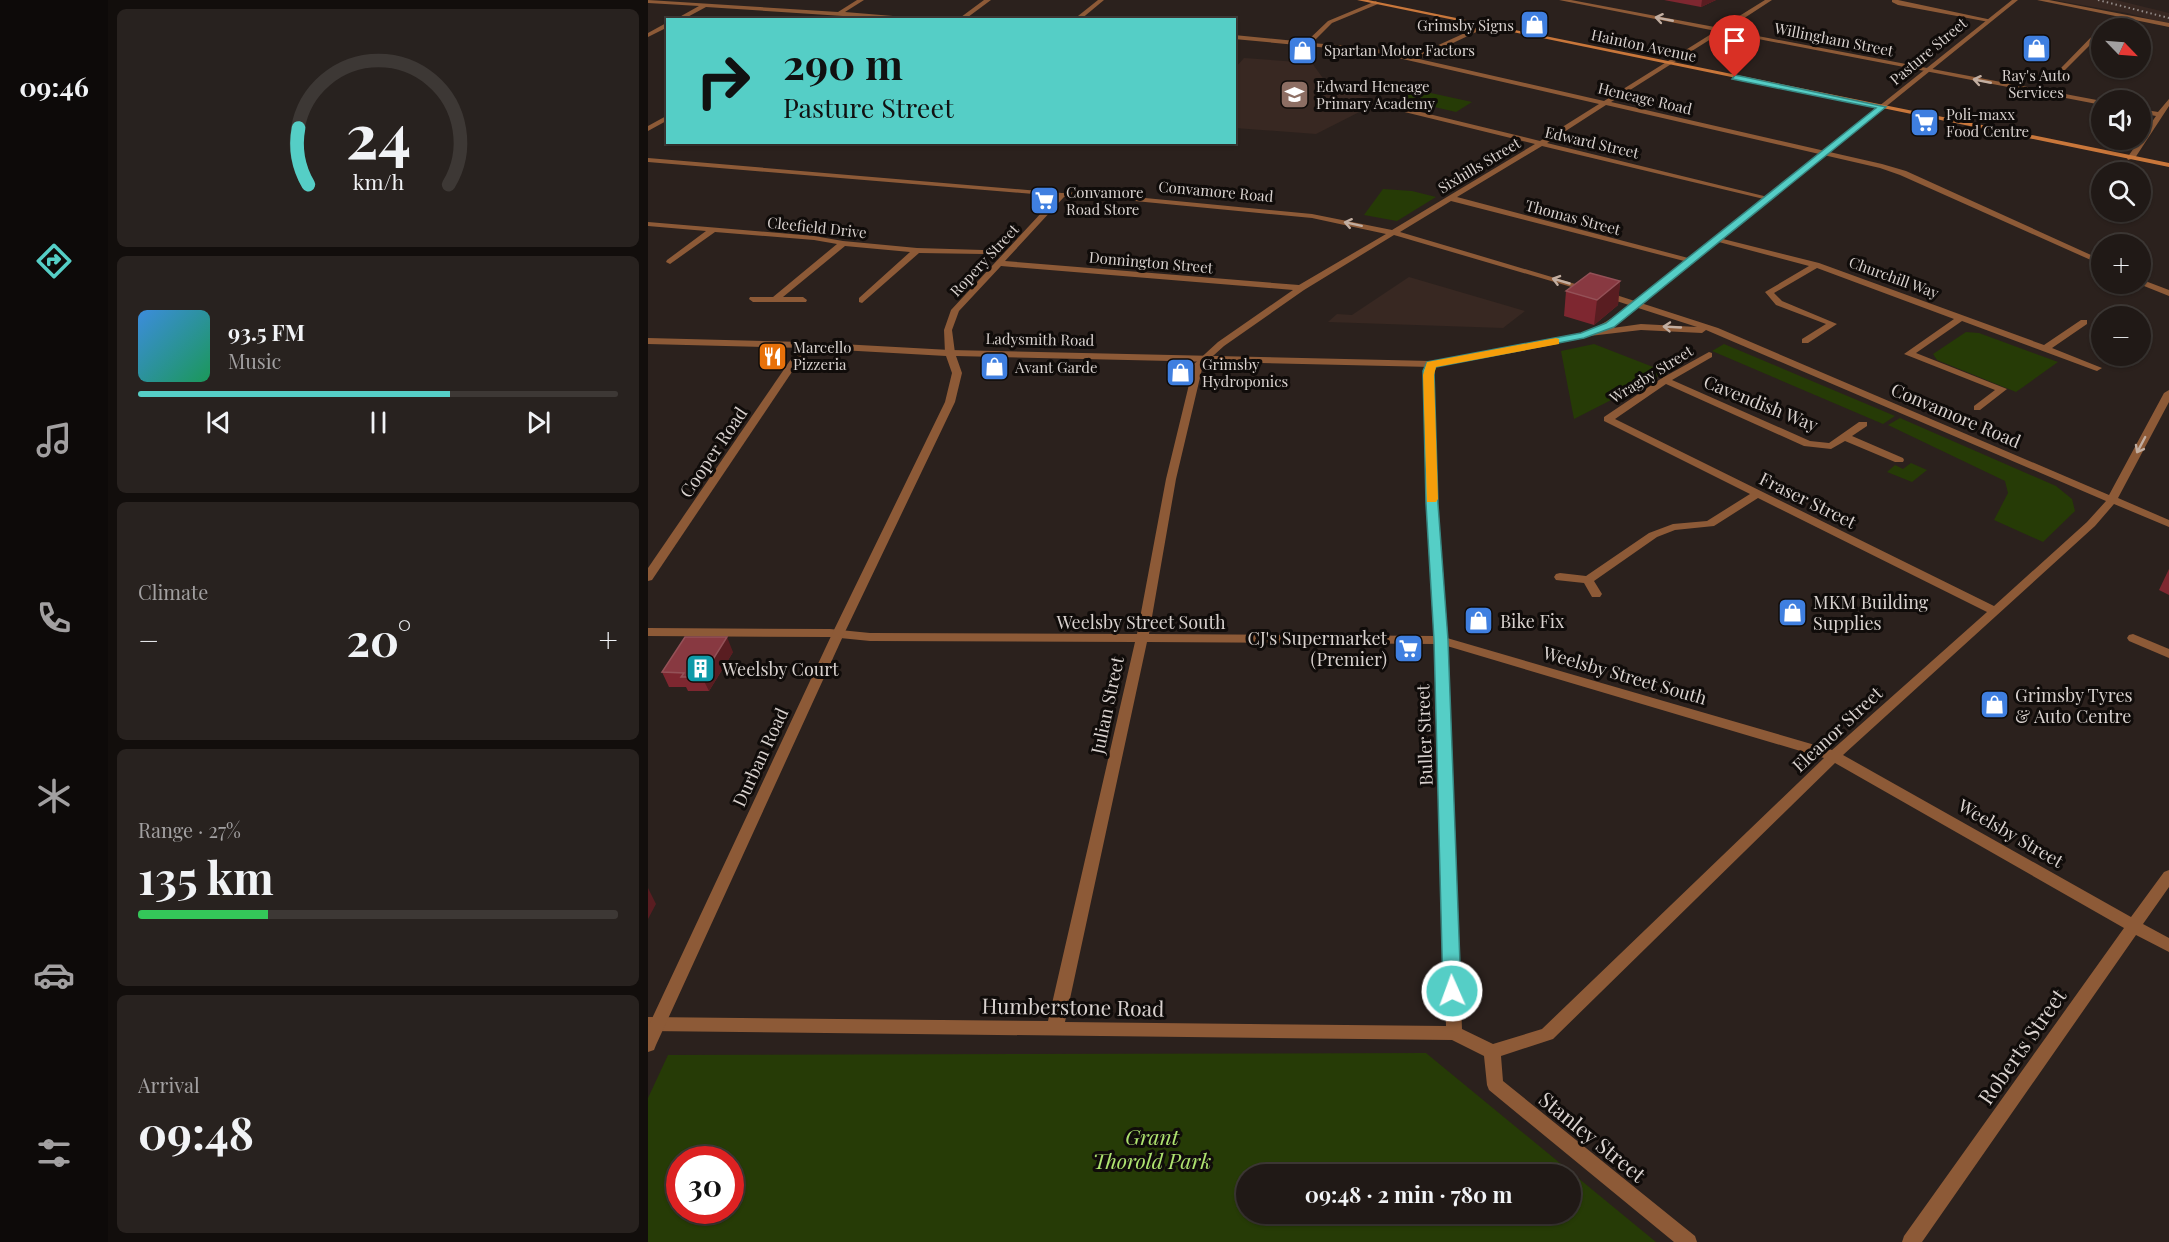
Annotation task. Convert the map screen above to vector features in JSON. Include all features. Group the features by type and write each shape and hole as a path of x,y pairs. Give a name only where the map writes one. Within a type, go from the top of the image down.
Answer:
{"main road":[{"name":"Hainton Avenue","path":"1360,0 2169,165"}],"street":[{"path":"681,18 715,0"},
{"path":"831,18 861,0"},
{"path":"963,18 988,0"},
{"path":"1078,18 1101,0"},
{"name":"Willingham Street","path":"1562,0 2091,102"},
{"name":"Sixhills Street","path":"1205,357 1260,315 1301,288 1540,144 1770,0"},
{"name":"Pasture Street","path":"1431,364 1584,335 1610,325 2015,0"},
{"path":"2040,0 2169,25"},
{"path":"648,1 910,18"},
{"path":"1893,1 1989,20"},
{"path":"1308,43 1330,21 1372,2"},
{"path":"2113,18 2117,14"},
{"path":"648,34 666,25"},
{"path":"1413,59 1487,25"},
{"name":"Heneage Road","path":"1236,37 1362,48 1894,170 2091,258"},
{"path":"2063,69 2091,40"},
{"path":"2131,158 2169,101"},
{"name":"Edward Street","path":"1377,102 1540,144 1768,198"},
{"path":"2151,113 2159,114"},
{"path":"648,129 666,118"},
{"name":"Convamore Road","path":"648,160 1282,212 1395,233 1688,320 2169,524"},
{"name":"Ropery Street","path":"950,353 948,330 955,310 1062,195"},
{"name":"Thomas Street","path":"1450,198 1689,261"},
{"name":"Cleefield Drive","path":"648,224 814,238 916,250 983,252"},
{"path":"670,262 713,230"},
{"name":"Churchill Way","path":"1718,239 1816,265 2097,368"},
{"path":"775,300 843,243"},
{"path":"862,300 916,250"},
{"name":"Donnington Street","path":"1000,263 1301,288"},
{"path":"1805,341 1833,324 1779,303 1769,292 1816,265"},
{"path":"2151,286 2169,293"},
{"path":"753,299 803,300"},
{"path":"1961,318 1909,354 2002,389 1977,408"},
{"path":"2046,350 2084,322"},
{"name":"Convamore Road","path":"1584,335 1627,328 1661,327 1706,331 1730,337"},
{"name":"Ladysmith Road","path":"648,341 805,345 950,353 1205,357 1431,364"},
{"name":"Cooper Road","path":"648,577 805,345"},
{"name":"Durban Road","path":"648,1045 653,1024 950,402 957,373 950,353"},
{"name":"Wragby Street","path":"1608,419 1665,380 1709,355"},
{"name":"Julian Street","path":"1055,1028 1142,640 1171,479 1197,368 1205,357"},
{"name":"Buller Street","path":"1431,364 1428,375 1432,504 1441,640 1454,1033"},
{"name":"Cavendish Way","path":"1665,380 1808,444 1831,446 1863,424"},
{"name":"Eleanor Street","path":"1492,1053 1547,1034 1834,756 1993,610 2091,524 2112,500 2169,393"},
{"name":"Fraser Street","path":"1608,419 1993,610"},
{"path":"1845,437 1899,460"},
{"path":"1560,577 1588,580 1653,535 1673,527 1710,524 1758,493"},
{"path":"1588,580 1596,594"},
{"name":"Weelsby Street South","path":"648,632 1142,640 1441,640 1834,756"},
{"path":"2133,638 2169,654"},
{"name":"Weelsby Street","path":"1834,756 2169,946"},
{"name":"Roberts Street","path":"1911,1242 2169,876"},
{"name":"Humberstone Road","path":"653,1024 1454,1033 1492,1053"},
{"name":"Stanley Street","path":"1492,1053 1495,1085 1688,1242"}],"shaded area":[{"path":"2054,0 2116,0 2169,13 2169,24 2127,13"},
{"name":"Edward Heneage Primary Academy","path":"1244,58 1312,63 1330,88 1381,101 1316,134 1236,128 1236,67"},
{"path":"1409,277 1525,311 1503,328 1328,322 1337,314 1352,315"}],"green space":[{"path":"1417,90 1472,102 1456,112 1400,99"},
{"path":"1383,189 1412,191 1436,197 1397,221 1364,215"},
{"path":"1966,332 1979,333 2058,362 2016,392 1937,360 1933,354"},
{"path":"1594,344 1666,372 1574,419 1561,351"},
{"path":"1724,344 1895,416 1883,424 1712,351"},
{"path":"1900,418 2056,486 2072,499 2075,511 2043,542 1994,520 2008,493 2005,481 1888,425"},
{"path":"1911,463 1927,470 1912,482 1887,472 1895,465 1903,469"},
{"name":"Grant Thorold Park","path":"1426,1053 1561,1164 1236,1164 1236,1224 1581,1224 1581,1180 1656,1242 648,1242 648,1098 668,1055"}],"building":[{"path":"1590,273 1620,281 1597,300 1566,291"},
{"path":"685,637 727,637 702,677 681,677 684,673 662,672"}],"railway":[{"path":"2098,0 2169,18"}],"slow traffic":[{"path":"1432,499 1428,375 1431,364 1556,341"}],"place":[{"name":"Grimsby Signs","path":"1535,25"},
{"name":"Ray's Auto Services","path":"2036,48"},
{"name":"Spartan Motor Factors","path":"1303,50"},
{"name":"Edward Heneage Primary Academy","path":"1295,95"},
{"name":"Poli-maxx Food Centre","path":"1925,123"},
{"name":"Convamore Road Store","path":"1045,201"},
{"name":"Marcello Pizzeria","path":"772,356"},
{"name":"Avant Garde","path":"994,367"},
{"name":"Grimsby Hydroponics","path":"1181,373"},
{"name":"MKM Building Supplies","path":"1792,612"},
{"name":"Bike Fix","path":"1479,621"},
{"name":"CJ's Supermarket (Premier)","path":"1408,648"},
{"name":"Weelsby Court","path":"701,669"},
{"name":"Grimsby Tyres & Auto Centre","path":"1994,705"}],"route":[{"path":"1452,991 1441,640 1432,504 1429,371 1431,364 1536,346 1584,335 1610,325 1882,107 1735,77"}]}
